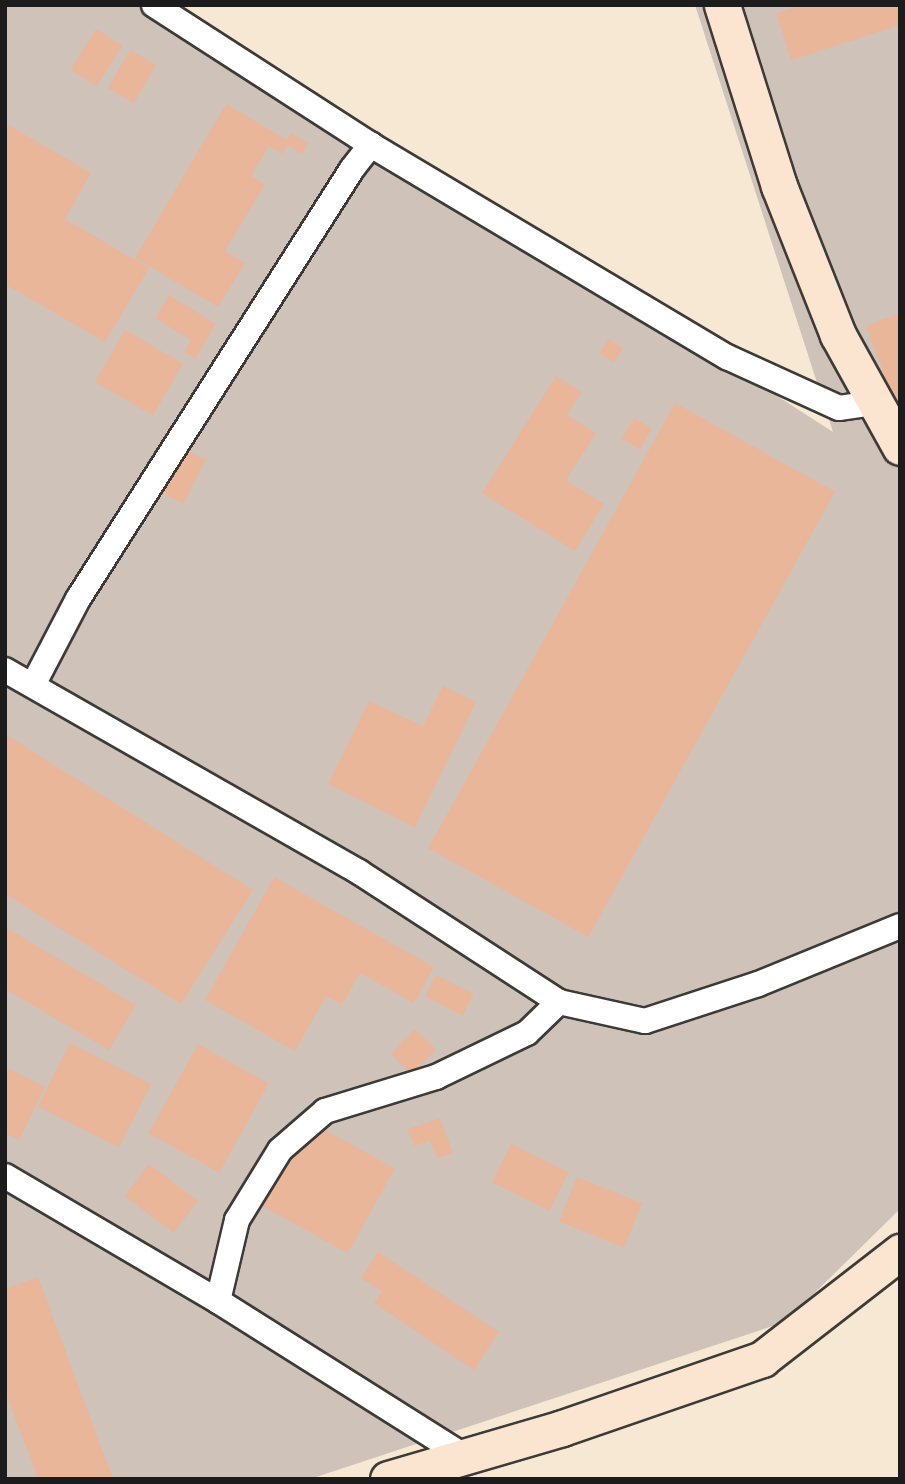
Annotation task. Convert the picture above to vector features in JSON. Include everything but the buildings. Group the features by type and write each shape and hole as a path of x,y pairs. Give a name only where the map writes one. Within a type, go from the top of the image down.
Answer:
{"street":[{"path":"154,5 372,145 727,357 839,408 875,402"},
{"path":"722,5 779,186 838,335 900,447"},
{"path":"33,685 78,599 352,169 372,145"},
{"path":"5,670 359,872 559,1003 645,1021 758,984 900,926"},
{"path":"218,1301 237,1220 289,1142 325,1111 436,1077 527,1033 559,1003"},
{"path":"5,1175 218,1301 464,1457"},
{"path":"388,1479 464,1457 762,1359 900,1252"}],"shaded area":[{"path":"5,5 170,5 833,432 695,5 900,5 900,1209 785,1322 310,1479 5,1479"}]}
